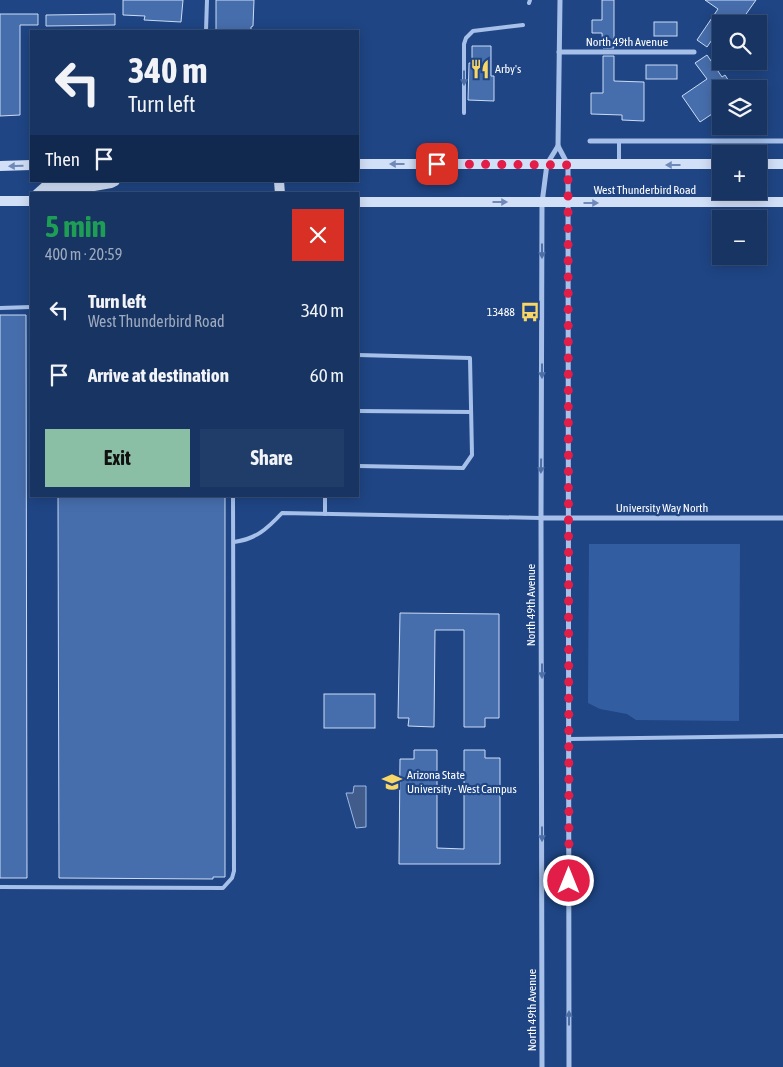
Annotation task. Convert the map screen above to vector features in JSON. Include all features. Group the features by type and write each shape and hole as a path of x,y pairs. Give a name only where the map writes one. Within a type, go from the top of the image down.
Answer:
{"main road":[{"name":"West Thunderbird Road","path":"359,164 712,164"},
{"path":"767,164 783,164"},
{"path":"0,166 30,165"},
{"path":"39,192 46,186 88,186 114,182"},
{"path":"0,201 30,200"},
{"name":"West Thunderbird Road","path":"359,202 783,202"}],"street":[{"path":"560,0 558,146 568,165 569,1067"},
{"name":"North 49th Avenue","path":"559,52 694,52"},
{"path":"590,141 783,142"},
{"name":"North 49th Avenue","path":"542,1067 542,202 547,164 558,146"},
{"name":"University Way North","path":"541,518 783,518"}],"lane":[{"path":"206,30 207,0"},
{"path":"464,113 464,44 466,38 473,32 524,25"},
{"path":"620,141 620,165"},
{"path":"0,308 30,307"},
{"path":"359,355 470,358 472,455 463,468 359,466"},
{"path":"359,411 471,412"},
{"path":"0,887 223,888 229,883 234,871 233,497"},
{"path":"324,497 325,514"},
{"path":"234,542 265,531 282,513 541,518"},
{"path":"569,739 783,736"}],"shaded area":[{"path":"589,544 740,544 739,721 636,720 627,714 600,709 588,703"},
{"path":"354,786 366,786 366,827 356,828 346,793 353,793"}],"building":[{"path":"123,0 183,0 181,22 144,20 145,16 123,15"},
{"path":"216,0 254,0 253,26 251,30 216,30"},
{"path":"602,0 614,0 614,48 603,48 602,33 592,33 592,20 602,20"},
{"path":"705,0 756,0 745,15 714,15 718,9"},
{"path":"0,14 38,14 38,25 20,25 20,115 0,116"},
{"path":"115,14 115,25 46,26 46,15"},
{"path":"712,18 712,40 707,47 697,40"},
{"path":"654,22 677,22 677,36 654,36"},
{"name":"Arby's","path":"472,46 491,46 491,76 494,76 494,101 468,100 469,63 472,63"},
{"path":"707,55 712,62 712,70 717,70 722,77 725,75 728,80 712,80 712,114 700,122 682,96 707,79 695,63"},
{"path":"603,56 614,56 614,81 644,82 644,121 622,120 622,115 591,114 591,93 603,93"},
{"path":"646,65 677,65 677,79 646,79"},
{"path":"0,315 26,315 27,878 0,878"},
{"path":"58,497 225,497 225,877 213,877 213,879 59,878"},
{"path":"400,613 499,614 499,718 485,718 485,727 464,727 464,630 435,630 434,727 408,726 409,718 398,718"},
{"path":"324,694 375,694 375,728 324,728"},
{"path":"414,750 437,750 437,848 464,849 464,750 485,750 485,758 500,758 500,864 399,864 400,759 414,759"}],"place":[{"name":"Arby's","path":"480,69"},
{"name":"13488","path":"530,312"},
{"name":"Arizona State University - West Campus","path":"392,782"}],"route":[{"path":"437,164 568,165 569,881"}]}
